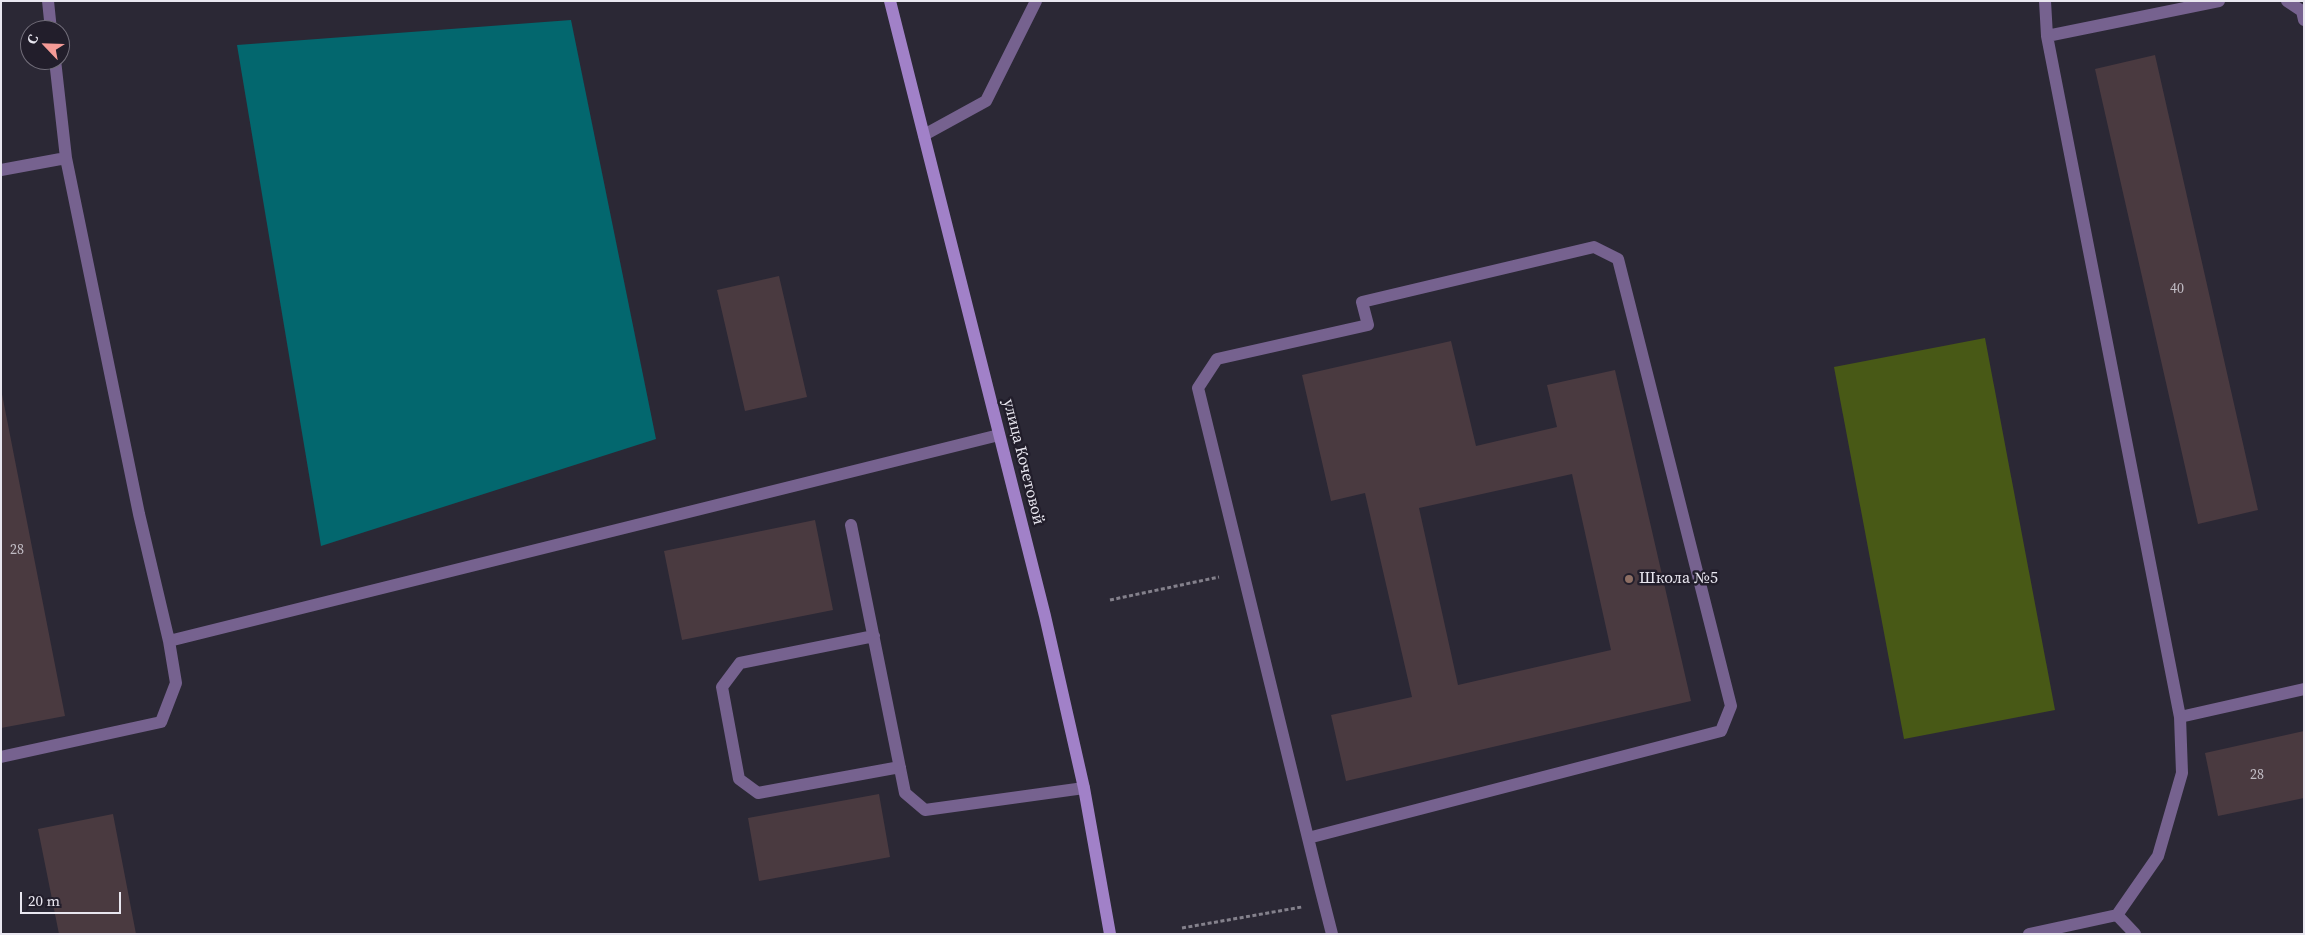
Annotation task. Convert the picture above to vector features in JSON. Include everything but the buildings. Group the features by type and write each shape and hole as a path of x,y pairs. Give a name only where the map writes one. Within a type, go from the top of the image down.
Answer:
{"main road":[{"name":"улица Кочетовой","path":"890,1 1045,616 1084,788 1110,934"}],"lane":[{"path":"48,1 50,20"},
{"path":"924,135 986,101 1036,1"},
{"path":"2029,934 2118,915 2158,856 2182,773 2180,717 2047,36 2044,1"},
{"path":"2047,36 2219,1"},
{"path":"2287,1 2302,11 2304,20"},
{"path":"1,757 161,722 176,683 169,641 138,514 66,158 56,70"},
{"path":"1,170 66,158"},
{"path":"1308,838 1721,731 1732,706 1618,259 1594,247 1362,302 1368,325 1217,359 1198,388 1244,572 1308,838 1332,934"},
{"path":"169,641 1000,435"},
{"path":"851,525 905,794 925,810 1084,788"},
{"path":"874,636 740,663 722,686 739,780 758,793 900,768"},
{"path":"2180,717 2304,689"},
{"path":"2118,915 2135,934"}],"path":[{"path":"1110,600 1244,572"},
{"path":"1182,928 1325,903"}],"green space":[{"path":"1985,338 2055,710 1904,739 1834,367"}],"water":[{"path":"571,20 656,439 321,546 237,45"}],"place":[{"name":"Школа №5","path":"1629,579"}]}
